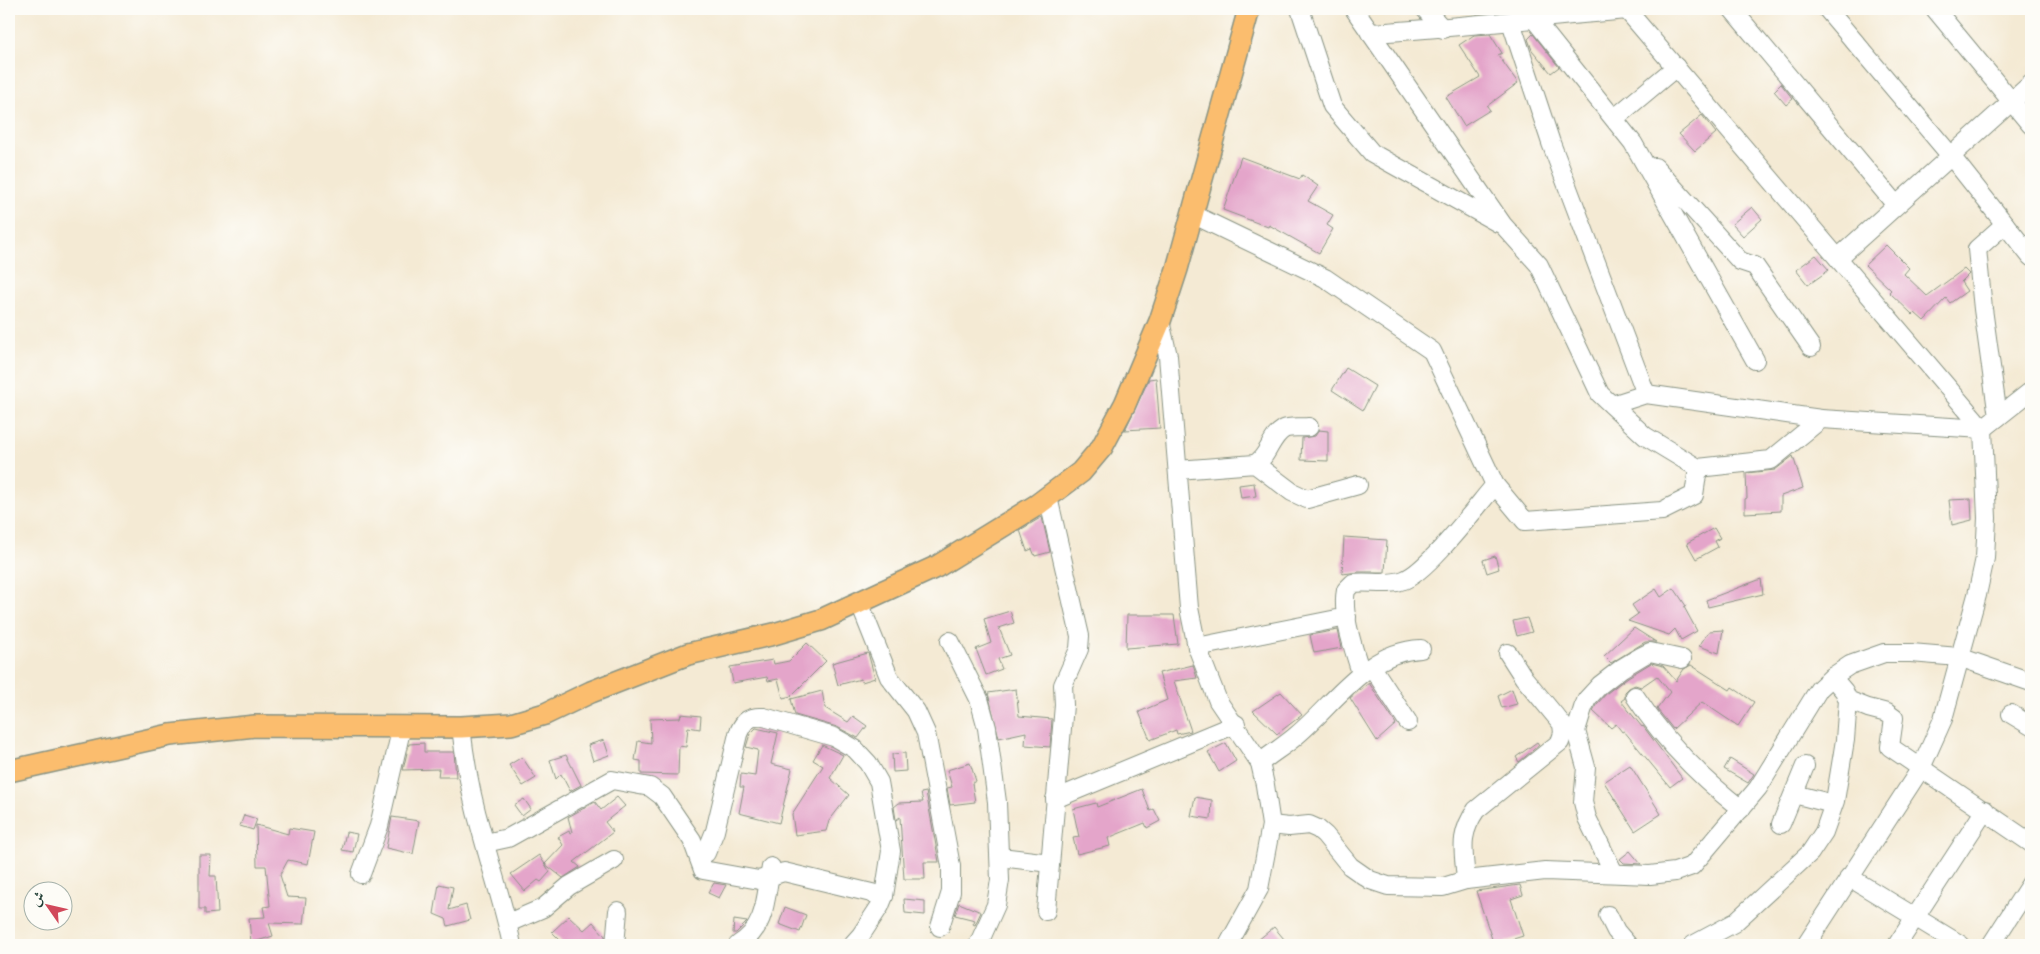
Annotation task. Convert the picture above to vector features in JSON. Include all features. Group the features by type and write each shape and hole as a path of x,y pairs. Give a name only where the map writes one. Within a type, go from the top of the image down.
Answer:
{"main road":[{"path":"9,771 170,735 254,726 461,727 511,724 546,714 591,692 688,654 774,634 821,620 938,566 1048,497 1081,472 1102,447 1125,404 1160,320 1192,214 1249,9"}],"street":[{"path":"1300,9 1332,106 1372,153 1503,225"},
{"path":"1354,9 1503,225 1539,265 1600,394 1645,436 1698,468 1771,460 1821,419"},
{"path":"1425,9 1443,29"},
{"path":"1370,33 1443,29 1511,22 1530,13 1628,9 1983,429 1987,518 1985,558 1977,595 1942,719 1921,768 1806,945"},
{"path":"1732,9 1896,205"},
{"path":"1827,9 1951,156 2031,257"},
{"path":"1936,9 2031,124"},
{"path":"1530,13 1633,143 1740,260 1755,266 1811,347"},
{"path":"1511,22 1551,143 1646,394"},
{"path":"1614,118 1676,67"},
{"path":"1838,258 2031,84"},
{"path":"1633,143 1755,360"},
{"path":"1192,214 1325,278 1432,351 1495,485 1525,521 1662,511 1694,495 1698,468"},
{"path":"1998,418 1983,309 1978,249 2005,224"},
{"path":"1160,320 1168,356 1189,608 1197,647 1218,700 1236,724 1260,763 1266,785 1271,825 1259,889 1228,945"},
{"path":"1612,405 1646,394 1821,419 1983,429 2031,391"},
{"path":"1178,470 1255,464 1264,456 1278,434 1285,428 1308,427"},
{"path":"1255,464 1292,492 1307,499 1358,485"},
{"path":"1408,722 1366,670 1353,648 1345,595 1349,586 1358,583 1397,582 1414,575 1495,485"},
{"path":"1046,911 1064,705 1063,685 1079,650 1080,636 1048,497"},
{"path":"859,602 886,671 916,711 926,733 951,866 951,892 940,927"},
{"path":"1197,647 1347,617"},
{"path":"950,642 979,699 988,728 997,802 1000,880 996,906 978,945"},
{"path":"1260,763 1297,735 1366,670 1407,650 1421,649"},
{"path":"1614,873 1587,818 1583,802 1586,767 1576,731 1583,708 1587,699 1600,685 1642,656 1650,652 1682,658"},
{"path":"1271,825 1289,827 1309,825 1325,835 1350,866 1370,880 1383,884 1414,888 1437,887 1466,880 1545,871 1664,874 1675,872 1692,866 1758,788 1819,689 1832,677 1866,658 1884,652 1959,658 2031,682"},
{"path":"1466,880 1463,839 1467,823 1476,810 1560,742 1563,733 1562,724 1524,678 1508,653"},
{"path":"1693,945 1734,923 1810,853 1824,832 1833,804 1845,740 1848,700 1844,691 1832,677"},
{"path":"1635,696 1659,732 1707,782 1741,809"},
{"path":"1848,700 1887,713 1894,718 1890,747 1985,810 2031,844"},
{"path":"2011,714 2031,726"},
{"path":"699,858 706,854 716,831 738,734 743,723 748,718 754,716 764,717 834,736 855,749 868,763 879,782 892,851 884,896 880,906 852,945"},
{"path":"1055,799 1236,724"},
{"path":"361,874 379,826 402,726"},
{"path":"461,727 466,766 485,844 508,922 512,945"},
{"path":"1781,824 1805,766"},
{"path":"485,844 508,838 612,780 650,787 662,796 692,840 703,870 759,880 770,872 784,872 884,896"},
{"path":"1794,794 1833,804"},
{"path":"1897,945 1985,810"},
{"path":"1000,858 1050,863"},
{"path":"508,922 543,908 569,886 614,860"},
{"path":"738,945 753,933 763,917 770,872"},
{"path":"1849,877 1961,945"},
{"path":"1991,945 2031,882"},
{"path":"615,945 618,911"},
{"path":"1608,915 1616,931 1628,945"}],"building":[{"path":"1490,34 1502,53 1498,55 1518,83 1487,106 1490,110 1464,126 1446,97 1480,77 1459,45 1474,35"},
{"path":"1533,34 1559,67 1551,73 1532,50 1528,39"},
{"path":"1781,84 1793,99 1786,105 1774,91"},
{"path":"1702,115 1716,133 1695,151 1679,134"},
{"path":"1241,157 1300,179 1302,175 1318,186 1308,201 1333,215 1327,225 1333,229 1319,253 1269,225 1268,227 1223,210"},
{"path":"1752,207 1762,219 1743,236 1732,224"},
{"path":"1886,245 1909,268 1904,274 1927,296 1964,269 1969,274 1961,282 1967,291 1950,303 1946,298 1924,321 1915,313 1913,315 1865,265"},
{"path":"1816,255 1829,270 1808,285 1796,270"},
{"path":"1346,368 1375,386 1363,410 1332,390"},
{"path":"1156,378 1160,428 1125,430 1149,379"},
{"path":"1319,430 1328,431 1328,461 1301,460 1302,438 1315,436"},
{"path":"1793,456 1803,488 1781,496 1781,511 1745,513 1745,499 1747,498 1746,473 1775,470"},
{"path":"1254,483 1256,496 1241,498 1239,485"},
{"path":"1971,499 1972,520 1952,525 1949,500"},
{"path":"1042,517 1050,552 1035,556 1032,549 1027,551 1020,530"},
{"path":"1714,528 1720,538 1715,541 1718,547 1696,559 1687,543"},
{"path":"1344,537 1387,540 1385,572 1342,574"},
{"path":"1495,556 1499,569 1487,573 1483,560"},
{"path":"1761,579 1763,594 1708,607 1706,600"},
{"path":"1674,588 1686,606 1684,607 1697,631 1681,640 1675,629 1669,635 1628,621 1638,614 1632,605 1656,589 1661,597"},
{"path":"1010,611 1014,623 999,628 1010,655 998,659 1002,669 986,675 976,649 991,643 984,619"},
{"path":"1127,615 1174,615 1178,644 1126,648"},
{"path":"1527,618 1532,632 1517,636 1513,621"},
{"path":"1634,628 1656,642 1645,642 1611,663 1604,656"},
{"path":"1338,630 1342,648 1314,653 1310,635"},
{"path":"1723,630 1719,653 1699,646 1709,631"},
{"path":"807,643 826,661 791,696 783,698 778,679 768,681 767,677 733,683 730,667 773,660 774,664 789,661"},
{"path":"868,653 875,678 862,682 861,679 838,685 832,663"},
{"path":"1651,663 1663,666 1676,681 1684,669 1691,665 1730,690 1732,687 1754,702 1738,726 1702,702 1673,729 1657,709 1670,692 1657,676 1641,687 1635,685 1625,692 1625,698 1621,701 1643,726 1682,778 1670,787 1624,731 1622,732 1616,724 1611,728 1593,711 1607,693"},
{"path":"1193,665 1197,678 1174,681 1191,731 1177,734 1176,730 1150,740 1139,712 1167,700 1159,673"},
{"path":"1369,683 1396,724 1377,741 1350,698"},
{"path":"1016,689 1019,716 1052,719 1050,747 1025,745 1026,732 999,738 988,693"},
{"path":"1512,689 1517,704 1502,708 1498,696"},
{"path":"822,691 825,708 848,722 853,716 867,726 858,738 837,727 795,715 791,699"},
{"path":"1281,692 1302,715 1277,734 1253,711"},
{"path":"681,714 701,716 700,729 688,727 686,747 679,746 678,775 641,774 641,761 635,760 638,741 651,743 650,719 680,718"},
{"path":"756,728 778,733 771,764 792,769 779,823 739,813 744,787 740,787 741,774 755,776 758,750 746,747 750,734"},
{"path":"604,740 609,755 593,761 588,745"},
{"path":"1537,742 1539,745 1519,762 1516,757"},
{"path":"424,743 424,752 454,752 456,777 438,777 439,769 403,770 409,744"},
{"path":"1226,743 1236,761 1219,772 1208,752"},
{"path":"822,745 843,755 830,778 849,795 829,821 826,831 795,835 792,814 823,766 813,760"},
{"path":"905,753 906,771 893,772 892,754"},
{"path":"566,755 581,785 570,791 561,774 556,779 550,760"},
{"path":"522,757 536,778 523,786 509,765"},
{"path":"1730,759 1754,774 1748,783 1724,769"},
{"path":"970,763 976,781 972,783 975,802 950,805 947,788 952,787 947,770"},
{"path":"1630,765 1661,814 1635,831 1604,782"},
{"path":"1142,789 1150,811 1154,809 1160,821 1147,828 1145,823 1108,838 1110,846 1077,854 1073,838 1079,837 1073,809 1096,803 1097,807"},
{"path":"926,792 939,862 924,862 925,879 904,879 900,817 896,820 894,807 899,803 923,802 921,793"},
{"path":"617,797 625,806 605,822 613,832 574,862 580,867 563,878 545,864 563,845 558,837 569,831 570,833 572,832 568,817 595,802 601,810"},
{"path":"1195,797 1212,800 1211,819 1191,816"},
{"path":"524,799 531,809 522,816 514,805"},
{"path":"244,815 257,819 253,830 240,826"},
{"path":"392,817 419,821 413,854 386,848"},
{"path":"256,825 288,834 289,828 314,832 308,864 288,860 280,875 287,897 306,898 303,924 269,923 273,936 251,943 249,918 265,917 263,907 270,906 266,866 257,866"},
{"path":"346,832 357,834 353,852 342,850"},
{"path":"1630,851 1641,864 1624,863 1620,859"},
{"path":"199,855 211,855 210,876 216,876 218,913 205,914 205,909 199,909"},
{"path":"539,855 550,872 541,882 538,880 525,891 511,874"},
{"path":"714,883 726,885 719,898 708,893"},
{"path":"439,884 453,887 449,910 466,905 470,920 448,926 446,919 434,914"},
{"path":"1520,885 1523,895 1511,899 1523,936 1494,945 1476,891"},
{"path":"904,899 925,901 925,915 905,913"},
{"path":"959,903 981,912 975,925 973,924 975,920 955,915"},
{"path":"785,907 806,915 800,932 779,924"},
{"path":"569,916 584,930 593,922 605,936 605,945 565,945 552,932"},
{"path":"734,920 747,922 736,933 733,933"},
{"path":"1274,927 1289,945 1252,945"}]}
